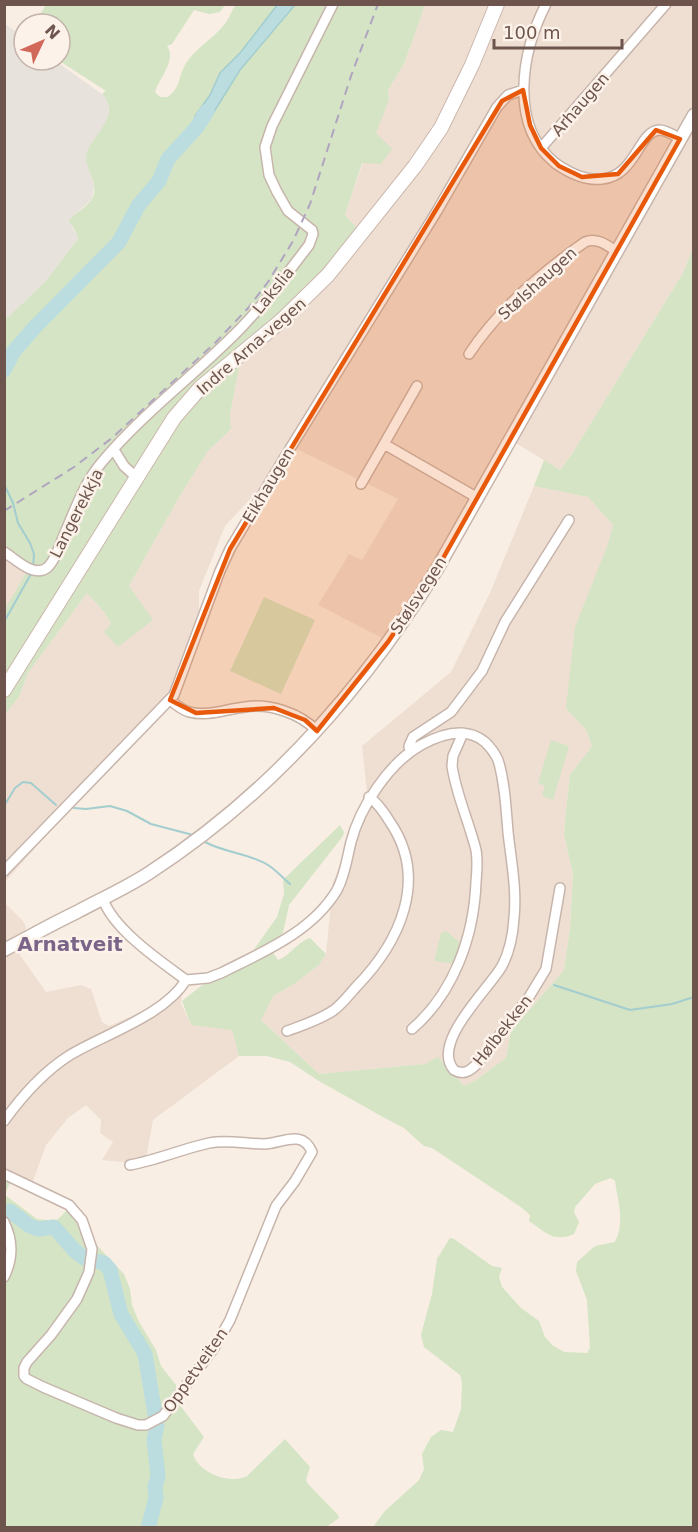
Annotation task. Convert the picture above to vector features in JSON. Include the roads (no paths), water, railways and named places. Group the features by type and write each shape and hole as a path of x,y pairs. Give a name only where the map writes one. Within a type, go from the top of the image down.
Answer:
{"main road":[{"name":"Indre Arna-vegen","path":"4,690 163,433 188,402 214,376 311,293 415,166 435,138 453,105 497,4"}],"street":[{"name":"Lakslia","path":"114,450 140,421 221,347 257,310 309,245 312,230 288,211 277,192 266,163 265,147 272,126 333,4"},
{"path":"546,4 529,51 523,90 528,117 541,148 559,166 574,175 604,179 623,171 652,132 662,130 680,139"},
{"name":"Arhaugen","path":"541,148 666,4"},
{"name":"Eikhaugen","path":"4,871 170,700 179,683 220,571 236,539 442,203 497,107 508,95 523,90"},
{"name":"Stølsvegen","path":"4,950 148,874 211,828 260,788 317,731 367,670 414,606 437,569 693,115"},
{"name":"Stølshaugen","path":"470,354 484,333 512,302 585,242 591,239 616,250"},
{"path":"361,484 417,386"},
{"path":"384,444 476,497"},
{"path":"114,450 124,466 136,477"},
{"name":"Langerekkja","path":"4,552 28,569 38,571 45,569 55,556 90,479 114,450"},
{"path":"410,752 409,746 413,737 451,712 483,671 505,622 569,520"},
{"path":"170,700 188,712 208,714 253,706 274,708 304,720 317,731"},
{"path":"103,898 106,908 118,924 186,980 208,978 221,973 308,925 337,890 356,827 369,797 410,752 443,735 463,733 453,756 452,766 476,851 474,914 466,942 448,984 429,1013 412,1029"},
{"name":"Hølbekken","path":"463,733 478,737 486,743 499,763 510,842 515,904 507,957 452,1039 449,1062 454,1070 462,1073 473,1068 529,997 542,976 548,961 560,888"},
{"path":"287,1031 322,1017 341,1004 380,962 400,921 407,899 409,882 405,852 399,835 378,804 369,797"},
{"path":"4,1121 33,1086 58,1064 161,1006 179,991 186,980"},
{"name":"Oppetveiten","path":"4,1174 69,1205 82,1220 92,1249 90,1272 77,1299 51,1335 27,1362 24,1376 43,1387 138,1425 156,1421 208,1358 230,1320 276,1206 295,1181 312,1152 306,1142 298,1138 255,1144 211,1142 148,1162 130,1165"},
{"path":"4,1222 10,1235 11,1253 4,1277"}],"water":[{"path":"278,4 295,5 240,70 207,123 200,129 194,124 195,116 210,95 220,73 240,53"}],"waterway":[{"path":"4,370 14,351 35,327 119,242 138,206 159,181 168,159 197,127 207,111"},
{"path":"4,484 13,503 18,523 34,554 33,567"},
{"path":"4,622 32,572"},
{"path":"4,806 15,788 23,782 31,783 56,805"},
{"path":"74,808 110,806 127,811 151,824 193,835"},
{"path":"205,842 261,861 274,869 290,884"},
{"path":"554,985 630,1010 672,1004 694,997"},
{"path":"10,1211 30,1226 38,1229 54,1227 84,1258 104,1263 110,1270 121,1314 145,1354 157,1426 154,1440 158,1476 155,1487 156,1498 148,1528"}],"railway":[{"path":"4,511 74,467 112,438 216,342 249,307 268,282 293,241 310,204 351,76 378,4"}],"district":[{"name":"Arnatveit","path":"70,944"}]}
